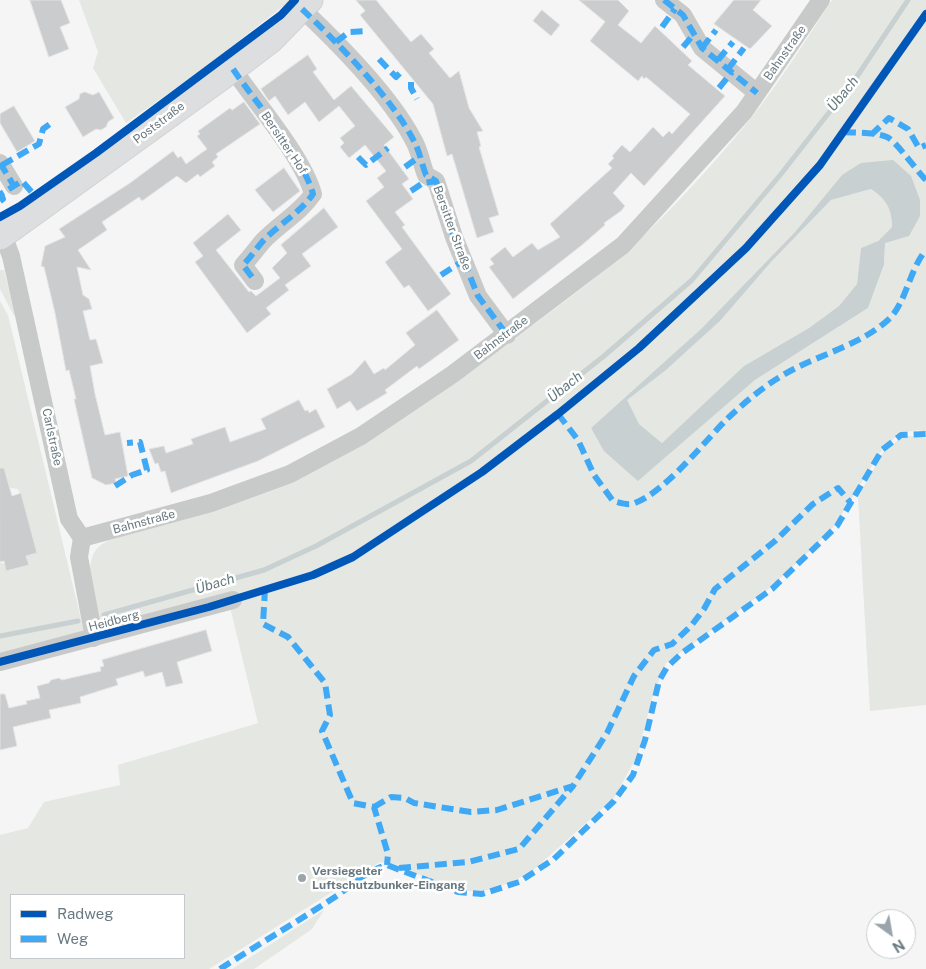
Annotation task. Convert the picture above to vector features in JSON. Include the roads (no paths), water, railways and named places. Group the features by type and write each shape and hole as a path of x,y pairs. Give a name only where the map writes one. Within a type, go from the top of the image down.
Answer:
{"main road":[{"name":"Poststraße","path":"2,236 271,40 306,4"}],"street":[{"path":"664,0 683,16 702,48 757,93"},
{"name":"Bahnstraße","path":"82,538 211,503 290,474 361,436 453,374 623,245 722,136 757,93 821,0"},
{"name":"Bersitter Straße","path":"306,4 330,35 370,80 394,111 415,144 426,176 436,181 463,261 478,296 507,334"},
{"name":"Bersitter Hof","path":"233,69 296,159 310,184 313,194 306,204 262,242 254,255 243,265 255,281"},
{"path":"0,162 14,186"},
{"name":"Carlstraße","path":"2,236 11,256 70,519 82,538"},
{"path":"82,538 78,557 94,638"},
{"name":"Heidberg","path":"0,662 233,600"}],"waterway":[{"name":"Übach","path":"104,615 264,570 316,546 471,461 604,356 692,280 781,174 856,78 908,0"},
{"name":"Übach","path":"0,636 78,621"}],"place":[{"name":"Versiegelter Luftschutzbunker-Eingang","path":"302,878"}]}
